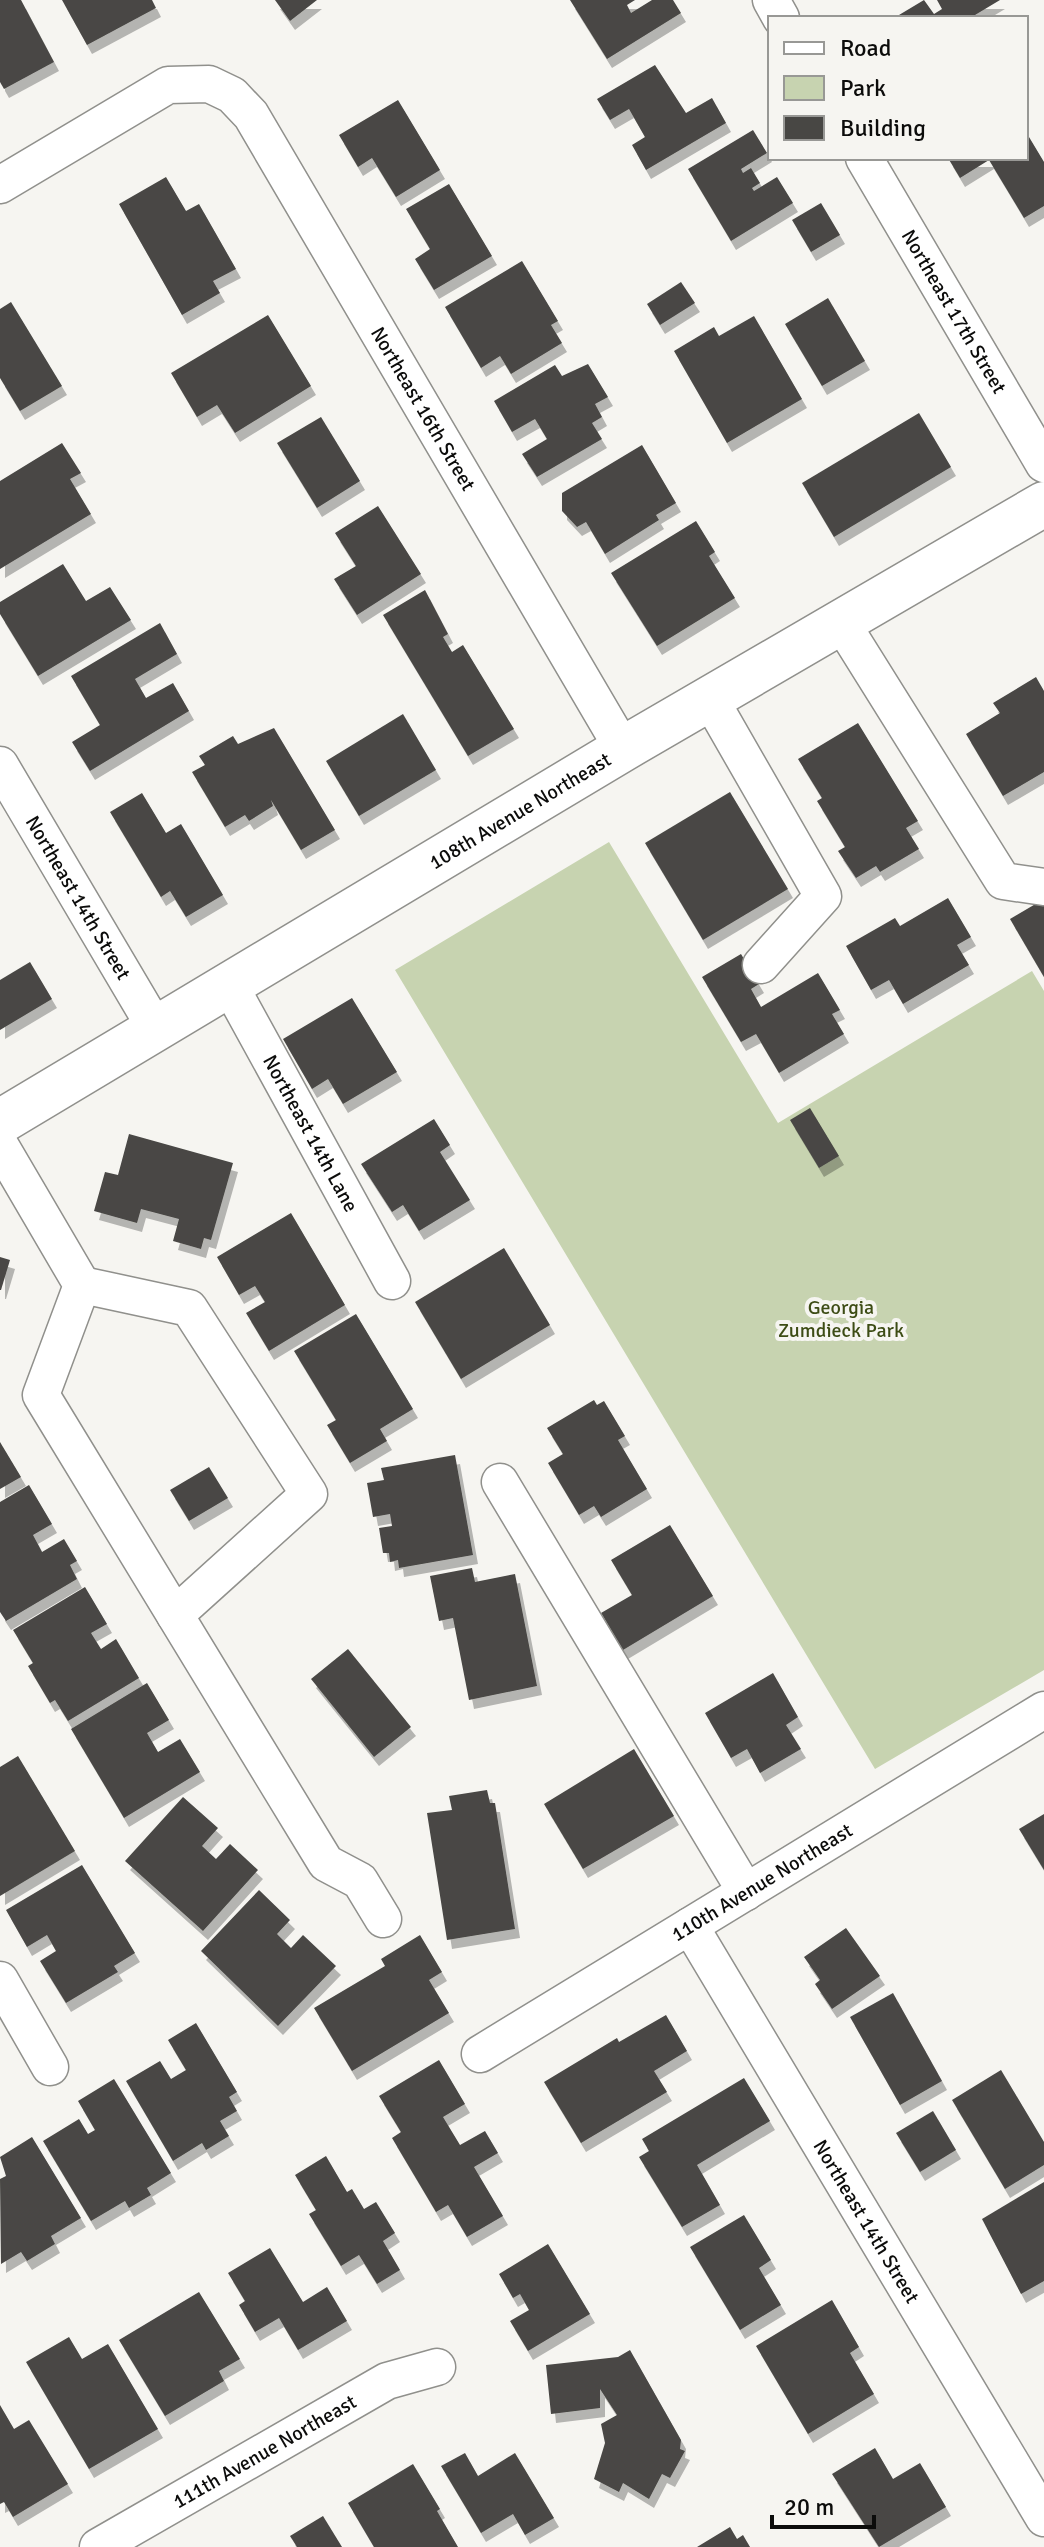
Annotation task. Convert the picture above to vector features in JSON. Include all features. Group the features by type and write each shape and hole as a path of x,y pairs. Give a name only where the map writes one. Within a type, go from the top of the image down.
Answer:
{"main road":[{"name":"108th Avenue Northeast","path":"0,1122 623,749 1044,504"}],"street":[{"name":"Northeast 16th Street","path":"0,185 157,90 190,82 209,84 232,95 251,115 623,749"},
{"name":"Northeast 17th Street","path":"865,160 1044,464"},
{"path":"841,622 1003,881 1044,887"},
{"path":"710,699 823,896 761,965"},
{"name":"Northeast 14th Street","path":"0,765 156,1029"},
{"name":"Northeast 14th Lane","path":"230,986 392,1281"},
{"path":"0,1145 82,1285 189,1308 309,1494 175,1615"},
{"path":"82,1285 41,1395 326,1863 360,1881 383,1919"},
{"path":"500,1482 746,1892"},
{"name":"110th Avenue Northeast","path":"480,2054 1044,1710"},
{"name":"Northeast 14th Street","path":"690,1926 1044,2518"},
{"path":"0,1980 50,2067"},
{"name":"111th Avenue Northeast","path":"98,2547 387,2381 437,2367"}],"green space":[{"name":"Georgia Zumdieck Park","path":"609,842 778,1123 1032,971 1044,991 1044,1670 875,1769 395,970"}],"building":[{"path":"0,0 21,0 54,62 4,89 0,82"},
{"path":"62,0 152,0 156,8 87,45"},
{"path":"275,0 317,0 290,21"},
{"path":"570,0 635,0 627,5 631,13 652,0 673,0 681,13 607,59"},
{"path":"924,0 934,14 942,9 937,0 1000,0 973,16 897,16"},
{"path":"655,65 686,113 712,98 726,123 646,170 632,145 645,137 629,109 610,120 597,99"},
{"path":"398,100 440,170 396,197 372,158 358,167 339,135"},
{"path":"753,130 767,153 741,169 743,173 751,168 760,183 752,188 754,191 777,177 793,203 731,241 688,169"},
{"path":"1028,135 1044,162 1044,206 1024,218 989,160 1028,160"},
{"path":"949,160 989,160 960,178"},
{"path":"166,177 186,211 199,204 236,269 213,281 220,293 182,315 119,204"},
{"path":"449,184 492,256 434,290 415,259 430,249 406,209"},
{"path":"821,203 840,235 811,252 792,220"},
{"path":"522,261 558,321 551,325 562,343 511,374 500,356 481,368 445,307"},
{"path":"681,282 695,303 660,325 647,304"},
{"path":"828,298 865,361 822,386 785,324"},
{"path":"11,302 62,386 20,411 0,378 0,309"},
{"path":"268,315 311,386 235,433 217,405 197,417 171,373"},
{"path":"754,316 802,399 727,443 674,351 714,327 719,336"},
{"path":"588,364 608,397 595,404 602,417 592,423 602,439 537,477 522,454 547,439 535,419 512,432 494,401 555,365 562,376"},
{"path":"919,413 951,467 834,537 802,483"},
{"path":"321,417 360,481 317,508 277,443"},
{"path":"62,443 81,473 70,479 91,514 0,569 0,481"},
{"path":"642,445 676,503 656,515 659,520 605,554 586,522 577,527 562,511 562,493"},
{"path":"378,506 421,574 357,615 334,579 356,566 335,533"},
{"path":"696,521 715,552 709,556 735,598 657,646 611,573"},
{"path":"63,564 86,601 110,587 131,620 38,676 0,614 0,602"},
{"path":"425,590 448,634 443,637 452,652 463,645 514,729 468,756 383,615"},
{"path":"160,623 177,654 135,679 146,698 173,683 189,711 90,771 72,742 100,725 71,676"},
{"path":"1036,677 1044,691 1044,772 1003,796 966,734 1000,713 993,703"},
{"path":"403,714 436,770 359,816 326,761"},
{"path":"858,723 918,821 906,828 919,849 880,872 876,866 856,878 838,851 845,847 817,801 822,798 798,759"},
{"path":"274,728 335,830 301,850 271,800 273,806 249,821 245,815 225,827 192,772 205,765 199,756 233,736 238,744"},
{"path":"730,792 788,889 703,940 645,843"},
{"path":"142,793 166,833 181,824 223,895 186,917 170,891 161,897 110,812"},
{"path":"948,898 971,937 957,945 969,965 903,1004 889,980 871,990 846,946 895,918 900,926"},
{"path":"1044,899 1044,977 1010,919"},
{"path":"741,954 759,984 751,989 761,1007 818,973 840,1010 832,1014 844,1034 779,1073 756,1034 741,1042 702,977"},
{"path":"30,962 52,999 0,1030 0,980"},
{"path":"352,998 397,1072 343,1104 328,1079 312,1089 283,1039"},
{"path":"810,1108 839,1156 819,1168 790,1120"},
{"path":"434,1119 450,1145 440,1152 470,1200 419,1231 403,1205 392,1212 361,1164"},
{"path":"129,1134 233,1163 211,1240 204,1238 201,1249 173,1241 179,1219 141,1209 137,1223 94,1211 105,1172 118,1175"},
{"path":"291,1213 345,1305 269,1351 246,1313 265,1302 255,1286 239,1295 217,1257"},
{"path":"504,1248 550,1325 461,1379 415,1302"},
{"path":"0,1257 10,1260 1,1290 0,1290"},
{"path":"356,1314 413,1409 380,1429 387,1441 350,1463 327,1425 336,1420 294,1351"},
{"path":"594,1400 597,1405 604,1401 625,1436 618,1440 647,1489 601,1517 594,1506 579,1515 548,1463 563,1454 547,1428"},
{"path":"0,1442 21,1477 0,1489"},
{"path":"455,1455 473,1555 399,1568 398,1560 390,1562 389,1553 383,1553 379,1528 392,1526 390,1514 373,1517 367,1483 384,1480 381,1468"},
{"path":"209,1467 228,1498 189,1521 170,1490"},
{"path":"29,1485 52,1524 33,1535 42,1552 64,1539 77,1561 70,1565 77,1579 6,1621 0,1612 0,1502"},
{"path":"670,1525 713,1596 623,1650 601,1613 632,1595 611,1560"},
{"path":"472,1568 475,1582 515,1574 537,1686 469,1700 453,1618 439,1621 430,1576"},
{"path":"85,1587 107,1624 91,1633 101,1649 116,1639 139,1678 68,1721 55,1700 50,1703 28,1666 33,1663 13,1630"},
{"path":"348,1649 411,1727 374,1757 311,1679"},
{"path":"773,1673 798,1717 786,1725 801,1749 760,1773 747,1749 731,1758 705,1713"},
{"path":"147,1683 169,1720 147,1733 158,1752 180,1739 200,1772 124,1818 71,1729"},
{"path":"634,1749 674,1816 583,1869 544,1804"},
{"path":"18,1756 75,1851 0,1896 0,1767"},
{"path":"487,1790 490,1803 495,1803 515,1929 447,1940 427,1813 452,1810 449,1796"},
{"path":"183,1797 218,1828 202,1846 216,1859 230,1844 258,1870 203,1931 125,1861"},
{"path":"1044,1814 1044,1870 1019,1829"},
{"path":"82,1865 135,1953 114,1966 118,1972 66,2003 40,1961 56,1951 47,1935 27,1947 6,1910"},
{"path":"259,1890 290,1920 277,1934 291,1948 303,1935 336,1966 278,2026 201,1951"},
{"path":"846,1928 880,1976 832,2009 815,1984 820,1980 804,1957"},
{"path":"420,1935 442,1972 429,1980 449,2013 352,2071 314,2008 385,1966 381,1959"},
{"path":"893,1993 942,2081 900,2105 850,2017"},
{"path":"666,2015 687,2051 654,2071 667,2092 581,2143 544,2082 617,2038 619,2042"},
{"path":"196,2023 237,2092 229,2097 237,2111 220,2121 229,2136 206,2150 202,2143 173,2161 126,2081 160,2061 171,2079 186,2070 168,2040"},
{"path":"439,2060 465,2104 443,2117 460,2145 485,2131 498,2153 474,2167 503,2216 467,2237 448,2205 436,2212 392,2138 401,2132 379,2096"},
{"path":"1001,2070 1044,2142 1044,2165 1005,2189 952,2100"},
{"path":"744,2078 770,2121 697,2165 720,2205 682,2227 639,2157 649,2151 642,2139"},
{"path":"114,2079 171,2173 147,2188 151,2195 129,2208 125,2201 91,2221 43,2141 79,2119 88,2134 95,2130 78,2101"},
{"path":"933,2111 956,2150 920,2172 896,2133"},
{"path":"32,2137 81,2218 51,2236 55,2244 27,2261 21,2252 1,2264 0,2179 6,2176 0,2157"},
{"path":"326,2156 347,2192 352,2189 364,2209 376,2202 395,2233 383,2241 400,2270 377,2284 359,2255 341,2266 309,2214 316,2210 295,2175"},
{"path":"1044,2182 1044,2281 1021,2294 982,2219"},
{"path":"744,2215 771,2260 759,2268 781,2305 740,2330 690,2247"},
{"path":"548,2244 590,2314 528,2351 510,2321 529,2310 520,2294 513,2298 499,2274"},
{"path":"270,2248 303,2302 327,2287 347,2321 298,2350 279,2318 255,2332 239,2305 245,2301 228,2273"},
{"path":"199,2292 240,2359 219,2371 224,2381 165,2416 119,2340"},
{"path":"832,2300 859,2347 850,2353 874,2394 808,2434 756,2346"},
{"path":"69,2337 82,2359 108,2344 158,2429 89,2469 26,2362"},
{"path":"630,2350 681,2440 680,2449 685,2451 670,2478 662,2474 649,2499 623,2483 619,2492 594,2479 605,2443 601,2424 617,2415 600,2389 600,2408 551,2414 546,2365 618,2357"},
{"path":"0,2405 14,2429 29,2420 68,2484 13,2517 4,2502 0,2504"},
{"path":"875,2448 893,2479 920,2463 946,2507 879,2547 832,2474"},
{"path":"465,2453 478,2476 515,2453 554,2518 525,2535 513,2514 481,2533 441,2466"},
{"path":"413,2464 458,2547 374,2547 348,2503"},
{"path":"323,2516 342,2547 297,2547 290,2536"},
{"path":"730,2527 737,2539 743,2535 750,2547 697,2547"}]}
